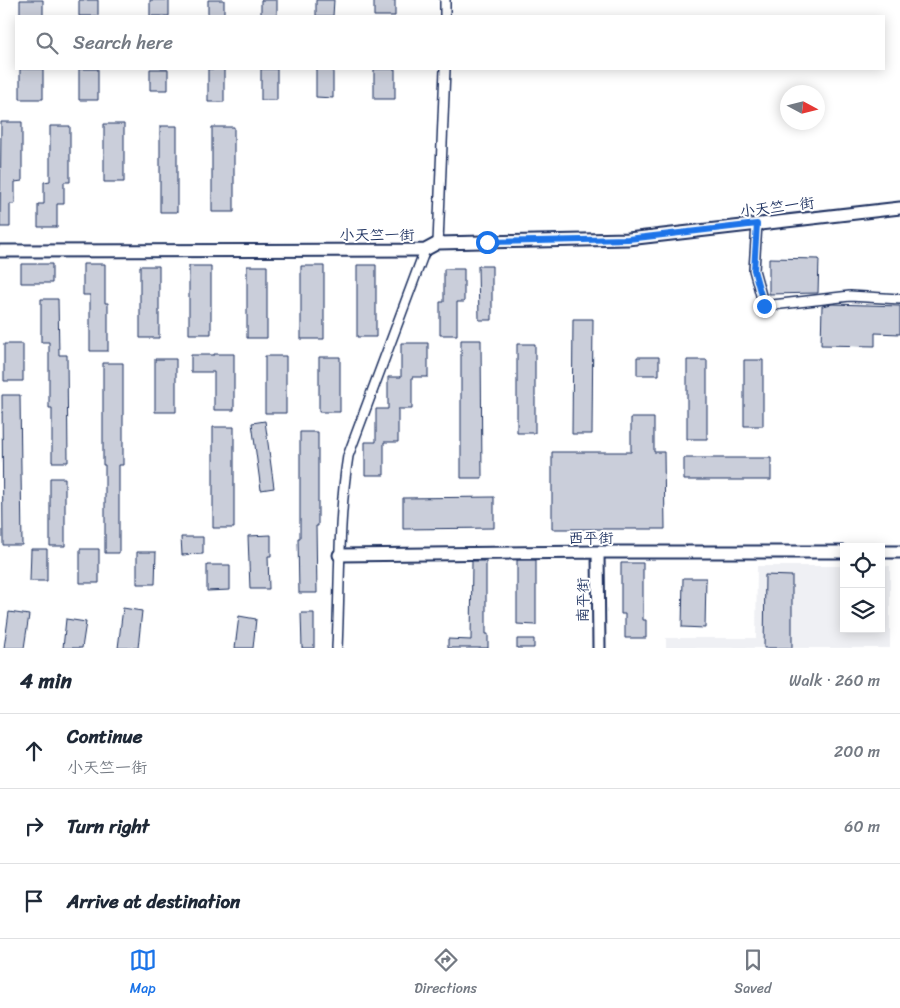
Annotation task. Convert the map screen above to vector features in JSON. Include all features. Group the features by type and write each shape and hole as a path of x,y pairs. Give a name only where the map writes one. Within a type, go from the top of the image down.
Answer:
{"street":[{"path":"445,0 445,15"},
{"path":"438,244 445,70"},
{"name":"小天竺一街","path":"0,251 425,250 438,244 628,239 900,208"},
{"path":"757,224 754,270 764,306 850,296 900,299"},
{"path":"337,648 339,556 344,479 348,456 425,250"},
{"name":"西平街","path":"339,556 598,552 840,552"},
{"name":"南平街","path":"598,552 599,648"},
{"path":"885,552 900,552"}],"shaded area":[{"path":"757,566 840,566 840,633 885,633 885,566 890,566 890,648 666,648 666,638 756,638"}],"building":[{"path":"20,0 43,0 43,15 20,15"},
{"path":"79,0 98,0 98,15 79,15"},
{"path":"150,0 169,0 169,15 150,15"},
{"path":"208,0 224,0 224,15 208,15"},
{"path":"261,0 277,0 277,15 261,15"},
{"path":"316,0 334,0 333,15 316,15"},
{"path":"374,0 395,0 395,15 374,15"},
{"path":"20,70 43,70 43,99 20,99"},
{"path":"79,70 98,70 98,100 79,100"},
{"path":"150,70 168,70 168,90 150,90"},
{"path":"208,70 224,70 224,102 208,102"},
{"path":"261,70 277,70 277,100 261,100"},
{"path":"316,70 333,70 333,98 316,97"},
{"path":"374,70 395,70 395,99 374,99"},
{"path":"1,122 22,122 22,181 15,182 15,204 10,204 10,227 0,227"},
{"path":"104,124 124,124 124,182 104,182"},
{"path":"50,126 70,126 70,182 64,182 64,204 57,204 57,227 38,227 38,204 44,204 44,182 50,181"},
{"path":"160,126 177,126 177,212 160,212"},
{"path":"212,127 234,127 234,212 212,212"},
{"path":"769,258 819,259 818,293 769,294"},
{"path":"21,264 52,264 52,283 21,283"},
{"path":"83,264 105,264 105,303 108,303 108,351 90,351 90,295 83,295"},
{"path":"357,265 376,265 376,337 357,337"},
{"path":"140,266 159,266 159,338 140,338"},
{"path":"189,266 211,266 211,334 189,334"},
{"path":"247,266 267,266 267,338 247,338"},
{"path":"301,266 324,266 324,339 301,339"},
{"path":"478,266 492,266 492,320 479,320"},
{"path":"444,269 464,269 464,302 457,302 457,335 440,335 440,302 444,302"},
{"path":"41,299 58,299 59,355 67,355 68,462 52,462 52,408 49,408 49,342 41,342"},
{"path":"832,304 900,306 900,334 875,333 875,346 821,345 822,306"},
{"path":"573,319 593,319 592,434 572,434"},
{"path":"461,340 481,340 482,478 461,478"},
{"path":"401,343 428,343 428,377 412,377 412,409 398,409 398,442 384,442 384,475 365,475 365,442 376,442 376,409 388,409 388,377 401,377"},
{"path":"4,344 23,344 23,381 4,381"},
{"path":"517,344 535,344 535,433 517,433"},
{"path":"234,354 234,410 214,410 214,372 191,372 191,355"},
{"path":"265,356 286,356 286,413 265,413"},
{"path":"319,357 340,357 340,412 319,412"},
{"path":"637,357 659,357 659,375 637,375"},
{"path":"155,359 176,359 176,412 155,412"},
{"path":"687,360 707,360 707,439 687,439"},
{"path":"744,360 763,360 763,426 744,426"},
{"path":"103,363 123,363 123,465 119,465 119,553 105,553"},
{"path":"2,395 20,395 22,545 3,545"},
{"path":"631,418 654,418 654,452 664,452 665,529 552,529 552,452 631,452"},
{"path":"265,421 274,488 261,490 252,423"},
{"path":"213,427 234,427 234,528 213,528"},
{"path":"300,432 318,432 317,593 299,593"},
{"path":"684,458 771,458 771,480 684,480"},
{"path":"50,478 65,478 65,546 50,546"},
{"path":"494,497 494,528 403,529 403,498"},
{"path":"271,535 271,556 268,556 269,589 250,589 248,536"},
{"path":"181,537 203,537 203,554 182,555"},
{"path":"31,549 47,549 47,581 30,581"},
{"path":"80,549 99,549 99,583 80,583"},
{"path":"137,552 156,552 155,584 137,584"},
{"path":"517,560 536,560 536,625 517,624"},
{"path":"472,561 486,561 486,634 488,634 488,648 448,648 448,639 471,640"},
{"path":"621,563 643,563 643,620 646,620 646,638 625,638 625,614 621,614"},
{"path":"207,565 230,565 230,590 207,591"},
{"path":"765,575 792,576 792,648 764,648"},
{"path":"683,578 706,578 705,628 682,627"},
{"path":"123,608 142,611 138,648 118,648"},
{"path":"9,612 29,615 24,648 4,648"},
{"path":"301,613 314,613 314,648 302,648"},
{"path":"239,616 256,619 253,648 235,648"},
{"path":"66,619 86,622 82,648 63,648"},
{"path":"517,639 534,639 534,648 517,648"}],"route":[{"path":"487,242 628,239 757,224 754,270 764,306"}]}
